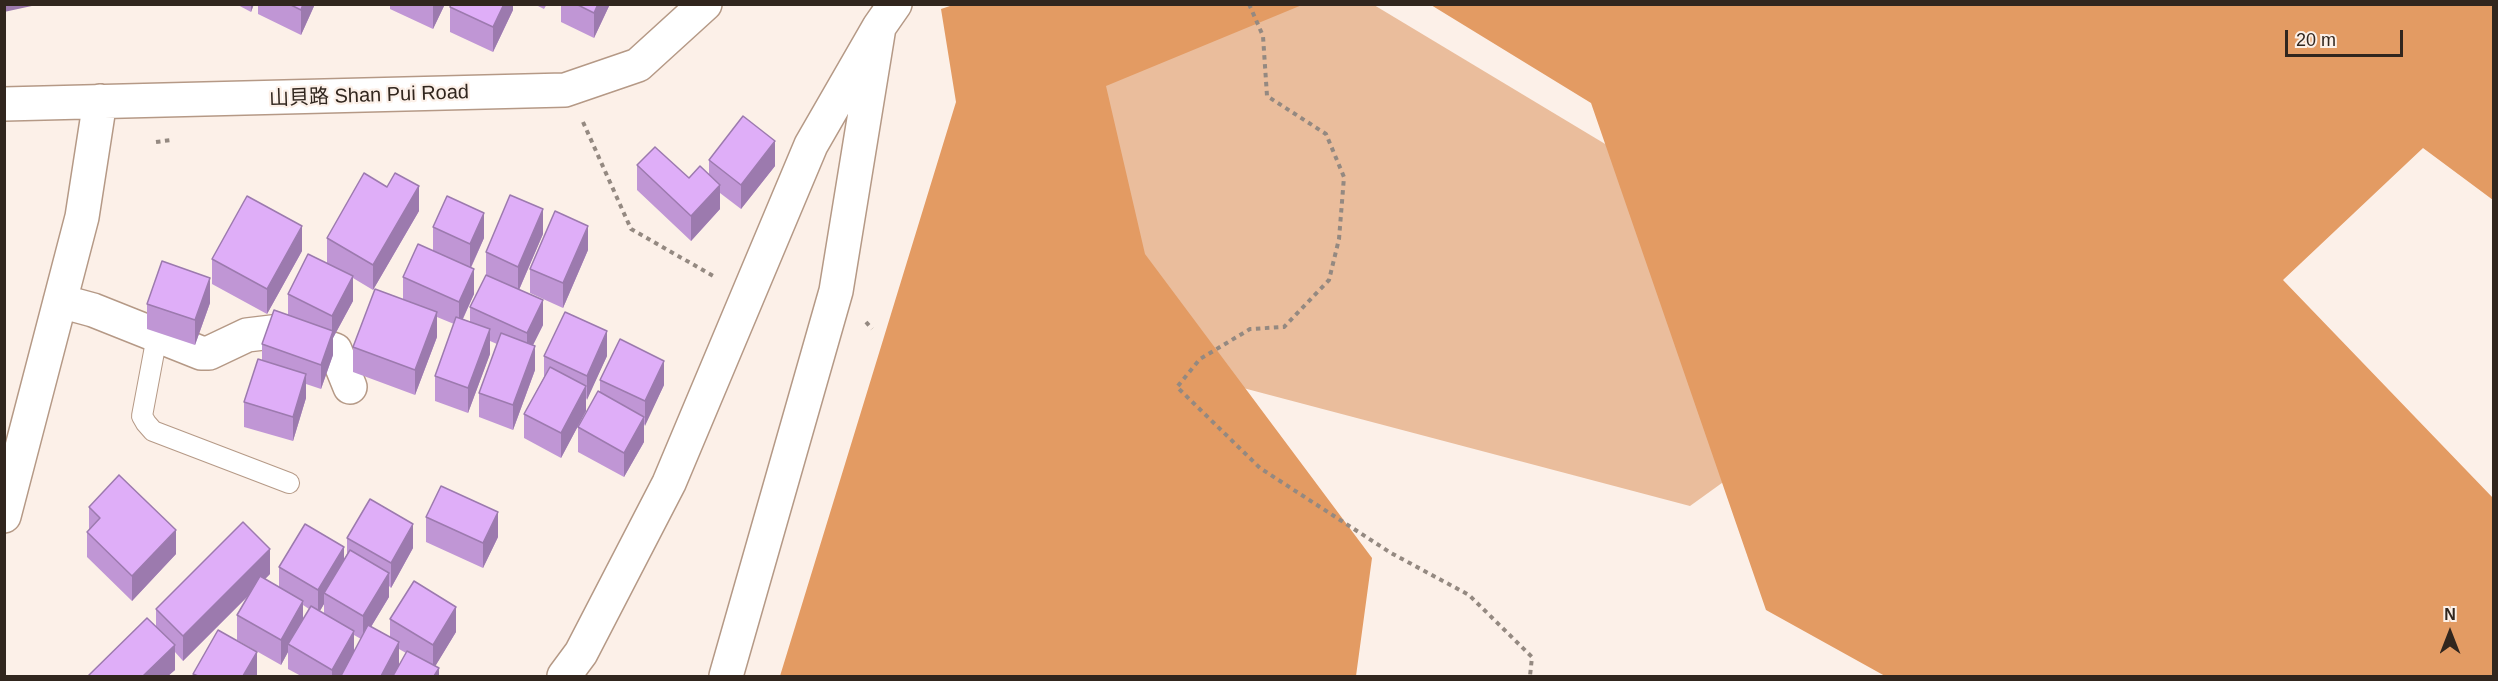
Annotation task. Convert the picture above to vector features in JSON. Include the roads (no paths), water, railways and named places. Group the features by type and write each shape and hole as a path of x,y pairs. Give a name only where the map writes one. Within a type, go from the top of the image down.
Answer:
{"street":[{"name":"山貝路 Shan Pui Road","path":"4,104 565,90 638,65 705,4"},
{"path":"564,676 581,653 669,483 811,145 887,16"},
{"path":"726,676 837,291 887,16"},
{"path":"4,516 82,217 100,101"},
{"path":"60,301 93,310 201,354 209,354 247,334 280,331 335,350 350,387"}],"lane":[{"path":"157,336 142,416 153,431 289,483"}]}
